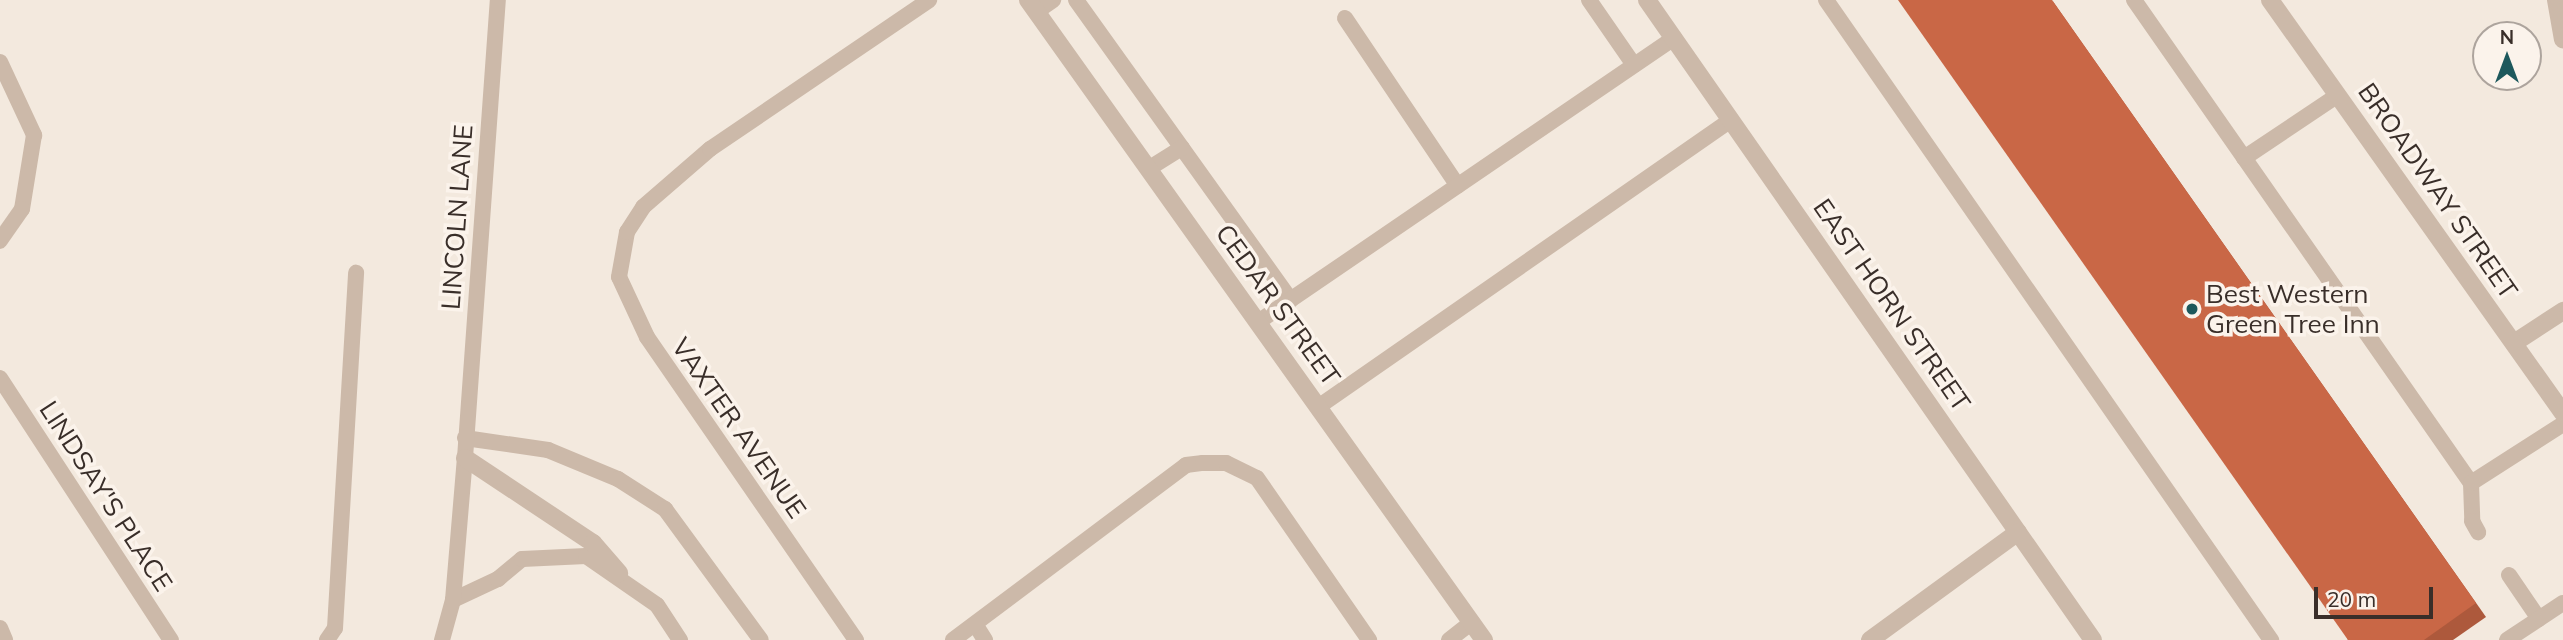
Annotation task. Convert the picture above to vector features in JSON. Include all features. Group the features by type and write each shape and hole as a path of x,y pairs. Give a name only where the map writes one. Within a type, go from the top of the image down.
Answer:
{"street":[{"name":"EAST HORN STREET","path":"1647,0 2093,640"},
{"name":"BROADWAY STREET","path":"2270,0 2563,413"},
{"path":"2556,0 2563,39"},
{"name":"CEDAR STREET","path":"1032,6 1485,640"},
{"path":"2514,343 2563,311"},
{"path":"465,458 593,543 619,573"},
{"path":"1870,640 2018,532"}],"lane":[{"name":"LINCOLN LANE","path":"442,640 453,600 498,0"},
{"name":"VAXTER AVENUE","path":"856,640 647,337 619,277 626,232 643,207 710,149 929,0"},
{"path":"1032,6 1053,0"},
{"path":"1076,0 1291,300"},
{"path":"1589,0 1634,65"},
{"path":"1826,0 2271,640"},
{"path":"2134,0 2471,483 2478,532"},
{"path":"1345,18 1458,186"},
{"path":"1258,322 1674,38"},
{"path":"0,62 34,135 22,209 0,242"},
{"path":"2244,158 2338,95"},
{"path":"1318,407 1731,120"},
{"path":"1148,169 1182,148"},
{"path":"327,640 335,628 356,273"},
{"name":"LINDSAY'S PLACE","path":"0,378 171,640"},
{"path":"2471,483 2563,424"},
{"path":"465,438 548,450 618,479 664,509 761,640"},
{"path":"953,640 1186,465 1226,463 1257,478 1369,640"},
{"path":"453,600 498,579 522,559 586,556 619,573 657,605 680,640"},
{"path":"2509,576 2539,619"},
{"path":"2507,640 2563,603"},
{"path":"1449,640 1472,622"},
{"path":"975,624 985,640"},
{"path":"0,628 5,640"}],"building":[{"name":"Best Western Green Tree Inn","path":"1898,0 2052,0 2476,603 2424,640 2348,640"}],"place":[{"name":"Best Western Green Tree Inn","path":"2192,309"}]}
